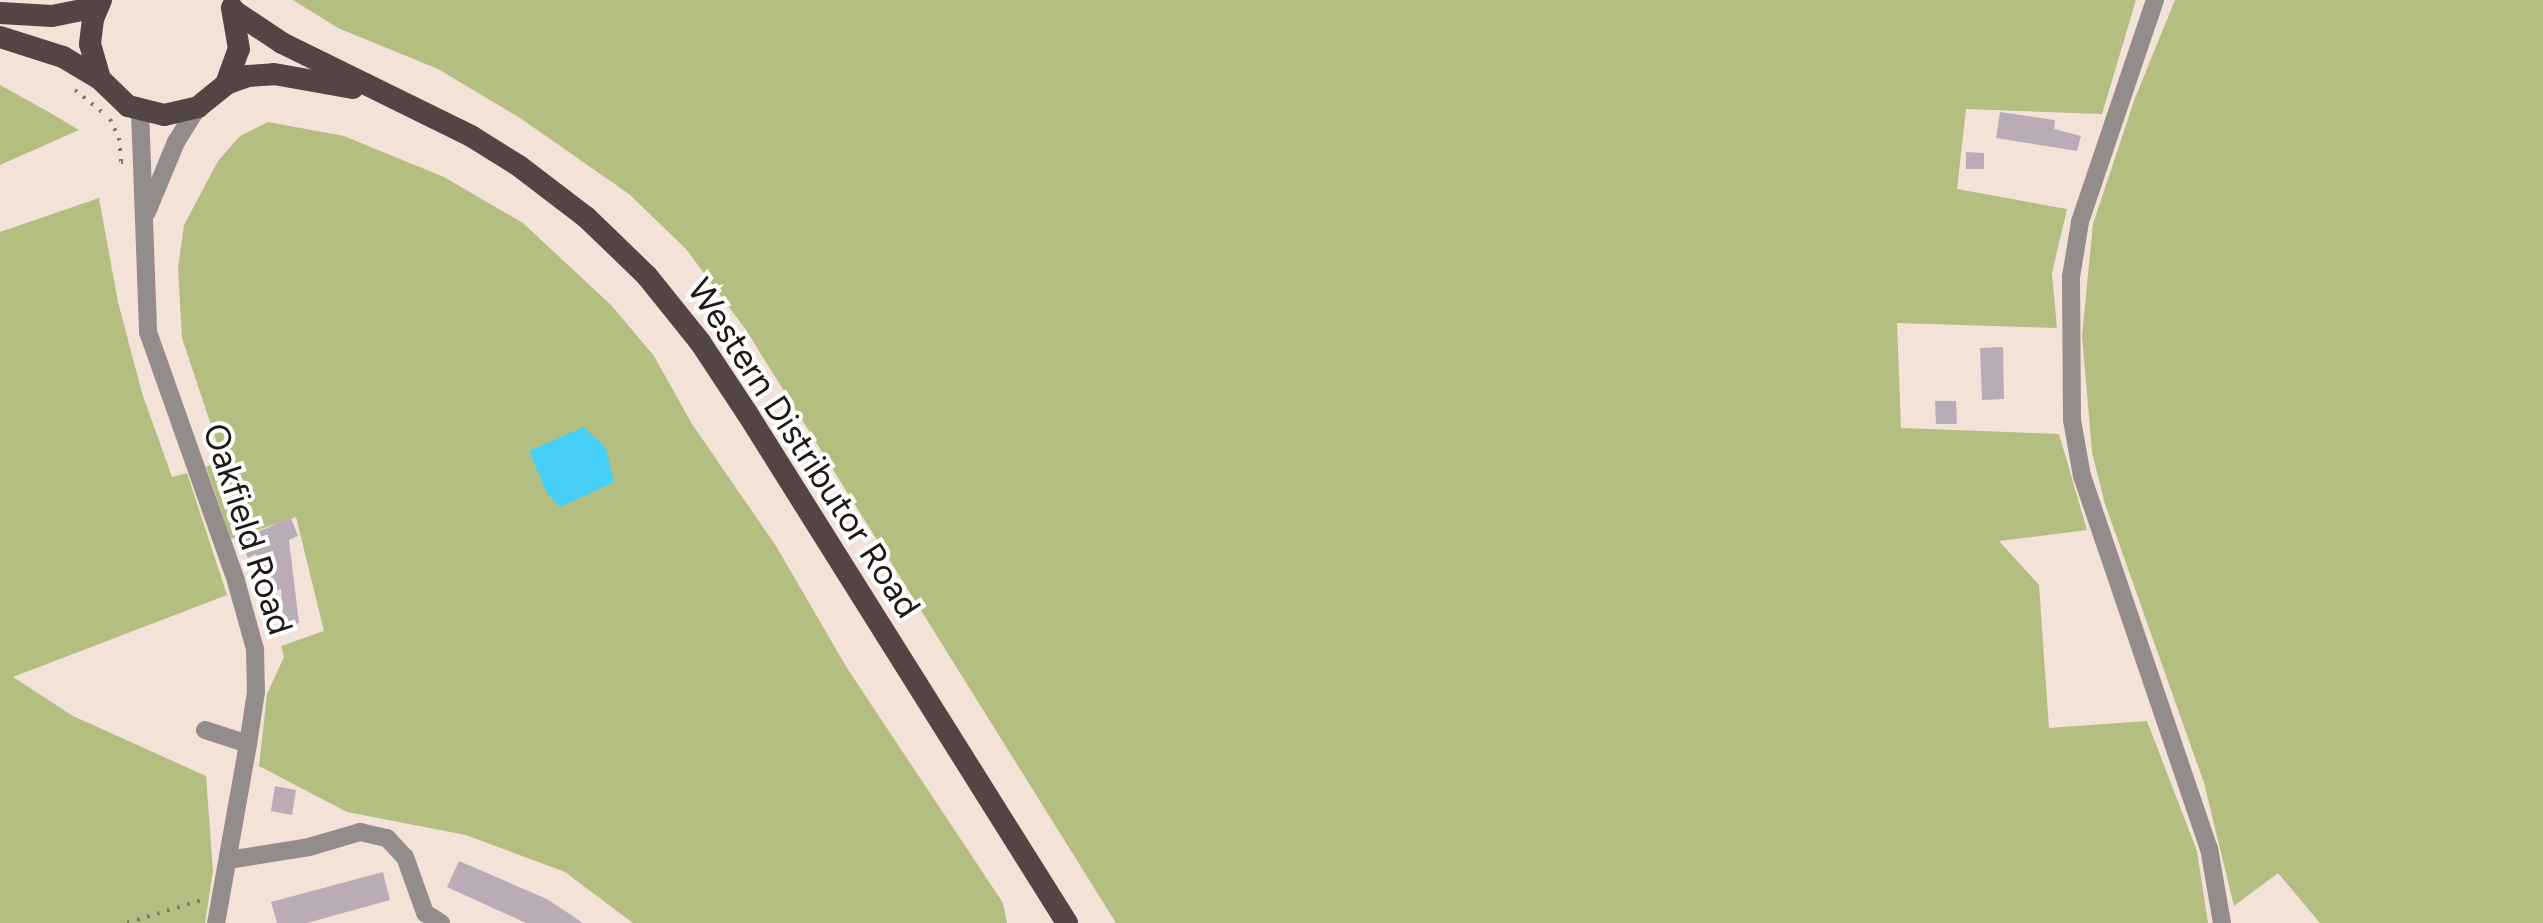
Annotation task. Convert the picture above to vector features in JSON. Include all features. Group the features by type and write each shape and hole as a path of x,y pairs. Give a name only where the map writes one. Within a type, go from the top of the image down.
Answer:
{"main road":[{"path":"0,13 52,16 99,3 90,44 100,79"},
{"path":"0,37 64,57 140,111 176,114 198,107 226,84 239,49 231,6"},
{"name":"Western Distributor Road","path":"231,6 282,43 471,136 542,182 607,236 684,320 747,413 1067,923"},
{"name":"Western Distributor Road","path":"226,84 274,74 395,99"}],"street":[{"path":"2155,0 2080,222 2071,276 2072,420 2087,492 2208,848 2222,923"},
{"name":"Oakfield Road","path":"145,217 176,142 198,107"},
{"name":"Oakfield Road","path":"140,111 145,217 142,270 148,332 236,581 255,649 256,692 216,923"},
{"path":"205,730 248,744"},
{"path":"228,860 309,847 360,832 386,838 406,858 425,913 441,923"}],"path":[{"path":"70,86 116,128 121,162"},
{"path":"127,923 221,897"}],"green space":[{"path":"293,0 2136,0 2102,114 1966,109 1957,189 2067,209 2052,273 2057,328 1897,323 1901,428 2059,434 2087,530 1999,541 2039,585 2049,728 2147,721 2197,851 2208,923 1116,923 746,330 686,249 629,194 520,118 438,69 338,28"},
{"path":"2175,0 2543,0 2543,923 2320,923 2278,873 2234,906 2204,783 2105,504 2092,452 2082,336 2093,224 2135,98"},
{"path":"0,85 47,111 79,130 0,165"},
{"path":"268,122 344,136 444,177 523,223 612,306 654,356 692,424 776,546 847,668 1003,903 1007,923 633,923 565,872 466,835 347,812 259,766 267,694 284,657 281,646 324,631 296,517 231,539 206,467 222,458 182,338 178,268 184,225 218,161 240,136"},
{"path":"99,198 118,302 142,393 172,477 187,473 227,595 13,677 73,716 206,776 213,871 205,923 0,923 0,232"}],"water":[{"path":"584,427 606,448 614,482 560,507 547,493 529,451"}],"building":[{"path":"2000,112 2055,120 2054,129 2081,136 2077,151 1996,138"},
{"path":"1966,152 1984,153 1984,169 1966,169"},
{"path":"2003,347 2004,399 1982,400 1980,348"},
{"path":"1935,401 1956,401 1957,424 1936,424"},
{"path":"291,518 298,536 289,540 299,623 284,627 281,589 270,593 256,554 248,558 240,539"},
{"path":"275,786 296,790 292,815 271,811"},
{"path":"459,861 547,899 583,923 526,923 447,887"},
{"path":"383,872 390,900 307,923 277,923 271,902"}]}
